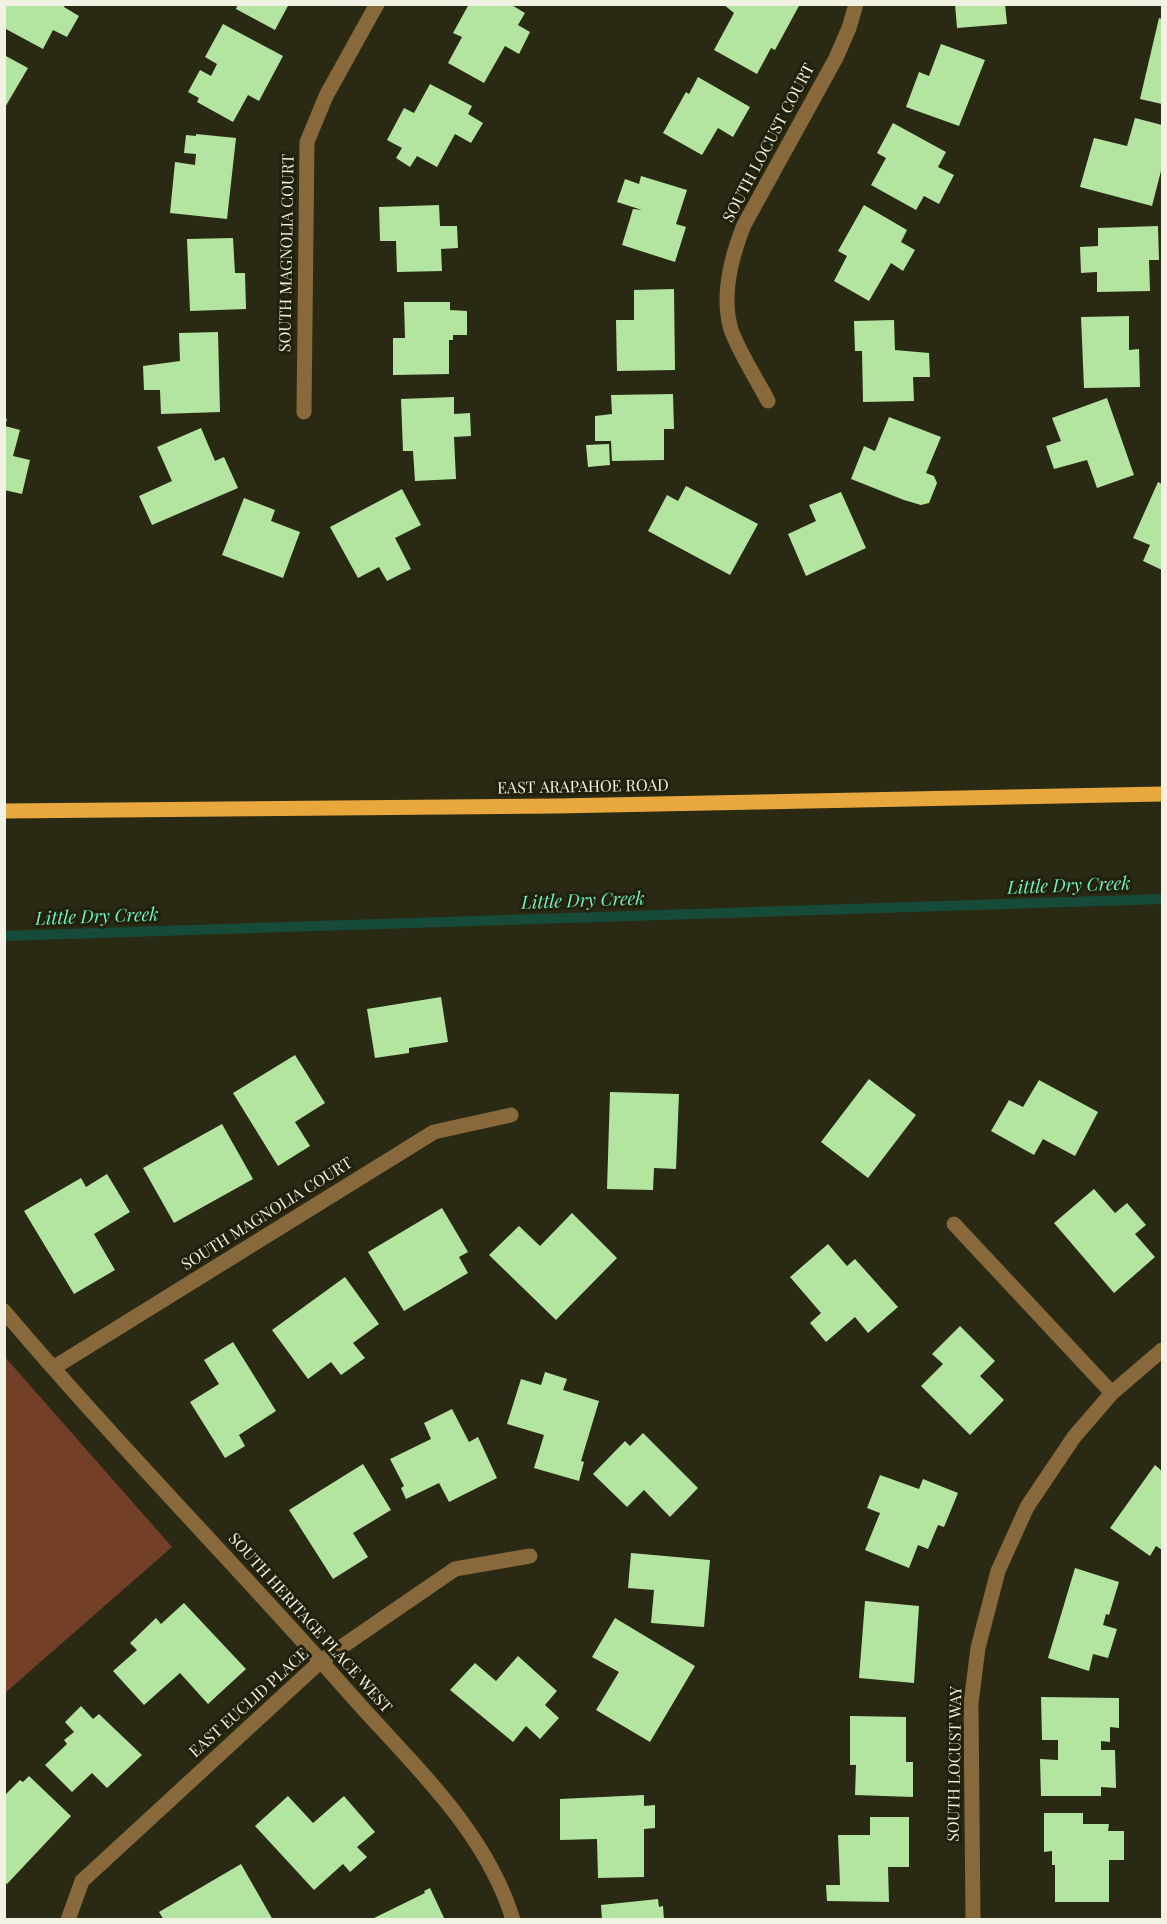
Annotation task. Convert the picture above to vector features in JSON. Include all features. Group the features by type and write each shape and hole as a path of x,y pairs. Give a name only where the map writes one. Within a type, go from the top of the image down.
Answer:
{"main road":[{"name":"EAST ARAPAHOE ROAD","path":"4,811 557,806 1162,794"}],"street":[{"name":"SOUTH MAGNOLIA COURT","path":"304,412 307,141 326,96 377,4"},
{"name":"SOUTH LOCUST COURT","path":"768,401 730,327 728,298 734,252 744,225 836,58 849,28 855,4"},
{"name":"SOUTH MAGNOLIA COURT","path":"53,1368 434,1132 511,1115"},
{"path":"954,1224 1112,1393"},
{"name":"SOUTH HERITAGE PLACE WEST","path":"4,1311 457,1815 491,1866 513,1920"},
{"name":"SOUTH LOCUST WAY","path":"973,1920 971,1703 978,1648 998,1571 1028,1507 1074,1437 1112,1393 1162,1350"},
{"name":"EAST EUCLID PLACE","path":"68,1920 82,1881 321,1661 455,1569 530,1556"}],"shaded area":[{"path":"5,1357 172,1547 4,1693"}],"building":[{"path":"6,4 65,4 64,7 79,16 67,37 53,30 43,49 4,28"},
{"path":"238,4 289,4 275,30 236,9"},
{"path":"469,4 510,4 525,13 518,25 530,32 519,54 505,46 484,83 448,63 462,37 453,33"},
{"path":"723,4 800,4 775,50 771,48 757,74 714,50 734,13"},
{"path":"955,4 1005,4 1007,24 957,28"},
{"path":"1159,18 1162,19 1162,104 1140,99"},
{"path":"223,24 283,56 259,101 248,95 233,122 197,102 199,98 188,92 200,70 211,76 217,64 205,57"},
{"path":"941,44 985,60 959,126 906,107 919,72 929,76"},
{"path":"4,55 28,68 4,109"},
{"path":"698,77 750,107 733,137 718,128 702,155 663,133 686,92 689,94"},
{"path":"430,84 472,106 468,114 483,123 471,143 455,134 437,167 417,156 410,167 396,158 402,148 387,140 404,108 414,113"},
{"path":"1135,118 1162,125 1162,167 1152,206 1080,187 1094,138 1127,146"},
{"path":"893,123 946,152 938,167 954,175 939,204 924,196 916,210 871,185 886,158 877,153"},
{"path":"196,134 236,138 227,219 170,213 175,162 195,165 196,154 184,153 186,135 196,136"},
{"path":"641,176 687,190 676,224 686,227 675,262 622,245 633,209 642,210 617,202 625,179 639,184"},
{"path":"439,205 440,226 457,226 458,248 441,249 442,271 397,272 396,241 380,241 379,207"},
{"path":"864,205 907,230 901,242 915,250 903,271 891,263 869,301 834,281 847,256 838,251"},
{"path":"1158,226 1159,260 1149,260 1150,291 1097,292 1097,272 1081,273 1080,247 1098,246 1098,228"},
{"path":"233,238 235,273 245,273 246,309 190,311 187,239"},
{"path":"674,289 675,370 617,371 616,320 634,320 634,290"},
{"path":"404,302 450,302 450,310 467,311 467,335 453,335 453,340 449,340 449,374 393,375 393,338 405,338"},
{"path":"1129,316 1129,350 1139,349 1140,387 1084,388 1081,317"},
{"path":"894,320 895,350 929,353 930,377 913,377 914,401 863,402 862,351 855,351 854,321"},
{"path":"218,332 220,412 161,414 160,390 144,390 143,366 180,361 179,333"},
{"path":"673,394 674,429 664,429 664,460 612,461 611,441 595,441 595,416 612,414 611,395"},
{"path":"454,397 454,414 470,413 471,436 454,437 456,479 415,481 413,451 403,451 401,399"},
{"path":"1107,398 1134,475 1097,488 1087,460 1054,469 1046,446 1061,441 1052,418"},
{"path":"889,417 941,437 926,473 934,476 937,483 929,503 921,505 904,500 851,479 864,446 875,451"},
{"path":"4,418 7,419 5,426 20,430 13,456 30,460 22,494 4,490"},
{"path":"201,428 215,461 224,457 238,488 152,525 139,496 172,481 157,447"},
{"path":"609,444 610,465 588,467 586,445"},
{"path":"1158,482 1162,484 1162,570 1143,561 1150,545 1133,538"},
{"path":"686,486 758,524 730,575 648,531 667,495 678,501"},
{"path":"402,489 421,525 395,538 411,569 387,581 379,567 358,578 330,527"},
{"path":"841,492 866,548 806,576 788,534 816,521 809,505"},
{"path":"244,498 275,510 271,521 300,532 283,578 222,555"},
{"path":"441,997 448,1042 409,1048 409,1053 375,1058 367,1009"},
{"path":"295,1055 325,1103 295,1122 310,1146 278,1166 233,1093"},
{"path":"869,1079 916,1115 868,1178 821,1142"},
{"path":"1039,1080 1098,1112 1075,1156 1043,1139 1034,1155 991,1131 1009,1100 1023,1107"},
{"path":"610,1092 679,1094 676,1169 654,1168 653,1190 607,1189"},
{"path":"222,1124 253,1179 174,1223 143,1168"},
{"path":"107,1174 130,1212 94,1234 115,1270 74,1294 24,1211 81,1178 86,1187"},
{"path":"1094,1189 1115,1213 1127,1203 1146,1225 1135,1234 1155,1257 1114,1293 1054,1223"},
{"path":"442,1208 468,1252 459,1257 468,1273 404,1311 368,1252"},
{"path":"572,1213 617,1258 556,1320 489,1255 519,1226 540,1246"},
{"path":"828,1244 847,1266 855,1259 898,1307 868,1333 855,1317 826,1342 810,1323 821,1313 790,1277"},
{"path":"345,1277 379,1324 353,1343 365,1358 341,1375 331,1362 308,1379 272,1330"},
{"path":"960,1326 995,1361 980,1376 1004,1400 970,1435 921,1386 943,1364 932,1354"},
{"path":"233,1342 276,1411 239,1435 245,1446 225,1458 190,1402 219,1384 204,1360"},
{"path":"545,1372 567,1379 563,1390 599,1401 581,1461 584,1462 579,1481 534,1468 544,1435 507,1424 521,1379 541,1385"},
{"path":"452,1409 469,1442 478,1437 497,1478 449,1502 439,1483 406,1499 401,1488 404,1486 390,1459 431,1439 424,1423"},
{"path":"643,1433 698,1488 670,1517 644,1490 627,1507 593,1474 625,1441 630,1446"},
{"path":"363,1464 391,1510 353,1533 368,1557 333,1579 289,1510"},
{"path":"1155,1465 1162,1471 1162,1550 1156,1546 1150,1556 1110,1528"},
{"path":"880,1475 919,1489 923,1479 958,1493 944,1527 938,1525 928,1549 918,1545 909,1568 865,1550 880,1513 867,1508"},
{"path":"631,1553 710,1560 704,1627 651,1623 654,1590 628,1588"},
{"path":"1075,1568 1119,1582 1109,1615 1106,1614 1103,1625 1117,1629 1108,1658 1093,1654 1089,1671 1048,1658"},
{"path":"865,1601 919,1606 914,1683 859,1678"},
{"path":"184,1603 246,1669 208,1704 180,1673 144,1705 113,1671 137,1650 130,1643 156,1618 161,1624"},
{"path":"615,1618 695,1666 650,1742 596,1710 619,1672 592,1657"},
{"path":"518,1656 557,1691 545,1705 559,1718 540,1739 526,1726 513,1742 450,1690 475,1663 496,1681"},
{"path":"1041,1697 1119,1698 1119,1728 1110,1727 1110,1742 1101,1741 1101,1750 1115,1750 1116,1788 1101,1787 1101,1796 1041,1796 1040,1759 1058,1760 1058,1740 1042,1740"},
{"path":"81,1706 93,1719 99,1714 142,1755 107,1788 92,1773 72,1792 45,1765 67,1744 64,1740 74,1732 65,1722"},
{"path":"850,1716 906,1717 906,1762 913,1762 913,1797 855,1795 856,1765 850,1765"},
{"path":"29,1776 71,1816 7,1884 4,1882 4,1796 20,1780 23,1782"},
{"path":"644,1795 644,1806 655,1805 655,1828 644,1829 644,1877 598,1878 597,1839 560,1840 560,1799"},
{"path":"288,1796 313,1823 344,1796 375,1832 357,1847 367,1857 350,1872 343,1864 314,1890 255,1826"},
{"path":"1044,1813 1083,1813 1083,1824 1109,1824 1108,1831 1124,1831 1124,1860 1109,1860 1109,1902 1055,1902 1055,1865 1052,1865 1052,1851 1044,1852"},
{"path":"870,1817 909,1817 909,1867 888,1867 889,1902 827,1901 826,1885 840,1885 838,1835 870,1835"},
{"path":"241,1864 273,1920 164,1920 159,1912"},
{"path":"430,1888 445,1920 370,1920 425,1893 424,1891"},
{"path":"658,1899 659,1907 663,1906 664,1920 602,1920 601,1905"}],"waterway":[{"name":"Little Dry Creek","path":"4,936 1162,899"}]}
